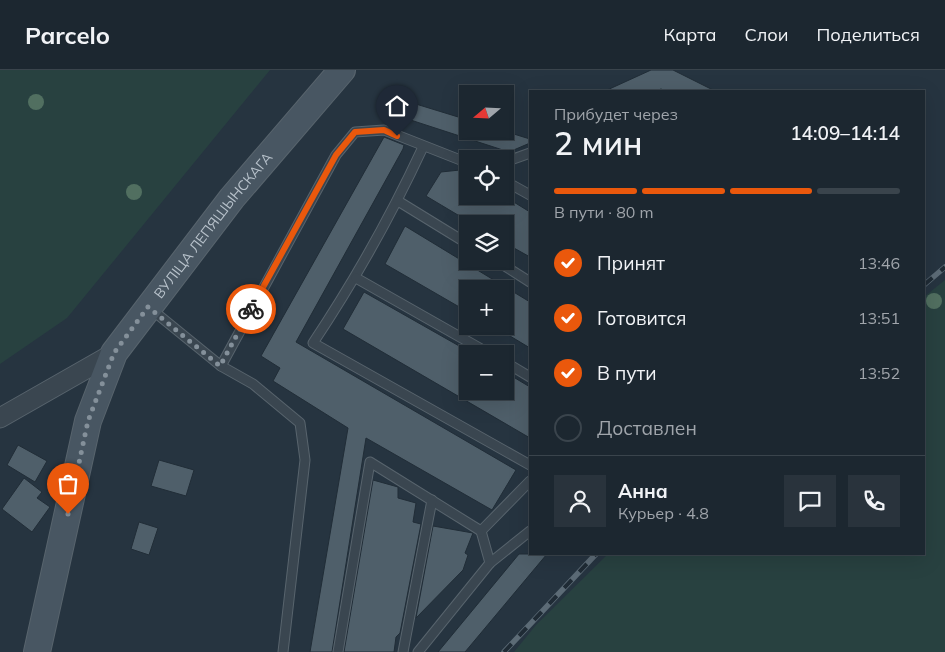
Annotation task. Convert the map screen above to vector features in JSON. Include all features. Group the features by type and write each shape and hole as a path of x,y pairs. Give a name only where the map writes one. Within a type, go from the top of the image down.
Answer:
{"street":[{"name":"ВУЛІЦА ЛЕПЯШЫНСКАГА","path":"37,652 88,421 114,353 232,198 342,70"},
{"path":"0,418 114,353"}],"lane":[{"path":"220,366 336,155 355,132 384,130 459,160"},
{"path":"423,147 398,201 356,278 313,343 529,464"},
{"path":"514,159 529,153"},
{"path":"514,186 529,194"},
{"path":"398,201 459,238"},
{"path":"511,270 529,281"},
{"path":"356,278 474,345"},
{"path":"148,307 220,366 253,384 300,423 305,460 283,652"},
{"path":"514,367 529,376"},
{"path":"338,652 370,462 481,531 490,563"},
{"path":"481,531 529,482"},
{"path":"403,652 432,500"},
{"path":"418,652 490,563 529,532"}],"green space":[{"path":"0,70 270,70 67,318 0,364"},
{"path":"945,280 945,652 514,652 536,625 607,555 925,555 925,296"}],"building":[{"path":"651,70 673,70 713,90 661,89 607,90"},
{"path":"393,97 459,117 459,136 389,113"},
{"path":"514,134 529,139 529,143 514,150 503,150 472,140 514,140"},
{"path":"384,137 404,145 403,149 296,342 516,470 492,510 366,438 332,652 310,652 348,428 273,381 280,368 261,356"},
{"path":"459,170 459,205 514,205 514,202 529,211 529,256 514,248 514,215 459,216 426,196 441,172"},
{"path":"405,226 459,259 459,270 477,270 494,280 459,280 459,307 385,264"},
{"path":"364,292 459,346 459,397 343,329"},
{"path":"514,292 529,301 529,347 508,335 514,335"},
{"path":"514,377 529,386 529,437 465,400 514,400"},
{"path":"18,445 47,461 35,482 7,465"},
{"path":"159,460 194,470 186,496 151,486"},
{"path":"24,478 42,492 37,498 50,507 32,532 2,509"},
{"path":"373,480 398,487 398,498 416,503 413,522 421,524 400,633 396,637 394,652 344,652"},
{"path":"139,522 158,528 149,555 131,549"},
{"path":"433,526 473,533 465,553 468,555 463,570 416,618"},
{"path":"519,554 546,555 465,652 438,652"}],"railway":[{"path":"925,284 945,267"},
{"path":"504,652 595,555"}],"way so far":[{"path":"68,514 88,421 114,353 148,307 220,366 251,309"}],"route":[{"path":"251,309 336,155 355,132 384,130 397,136"}]}
